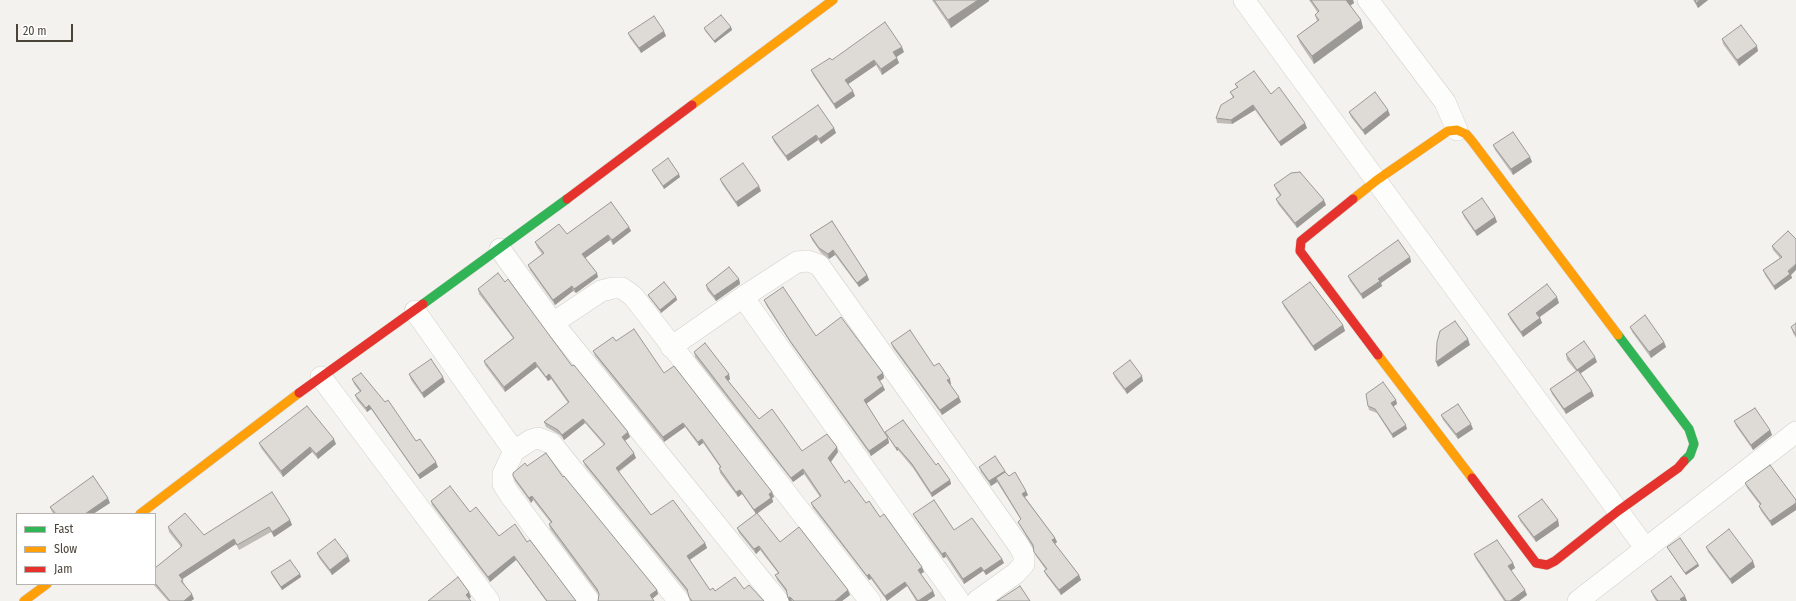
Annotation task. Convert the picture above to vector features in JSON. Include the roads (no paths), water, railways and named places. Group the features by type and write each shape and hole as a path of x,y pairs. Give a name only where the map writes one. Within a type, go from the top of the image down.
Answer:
{"street":[{"path":"141,513 321,377 500,250 833,0"},
{"path":"1244,0 1646,549"},
{"path":"1368,0 1445,102 1457,130"},
{"path":"1457,130 1466,134 1472,141 1689,429 1694,444 1690,455 1678,468 1618,511 1555,561 1547,565 1536,563 1300,251 1301,241 1377,180 1448,131 1457,130"},
{"path":"500,250 553,322 778,601"},
{"path":"671,347 797,262 808,261 818,265 828,276 1015,540 1024,555 1024,564 1016,573 977,601"},
{"path":"553,322 600,291 613,288 622,288 633,296 671,347 870,601"},
{"path":"743,297 959,601"},
{"path":"415,311 514,451"},
{"path":"321,377 489,601"},
{"path":"1578,601 1796,432"},
{"path":"589,601 503,484 503,474 514,451 531,440 538,438 551,443 679,601"},
{"path":"24,601 46,585"}]}
